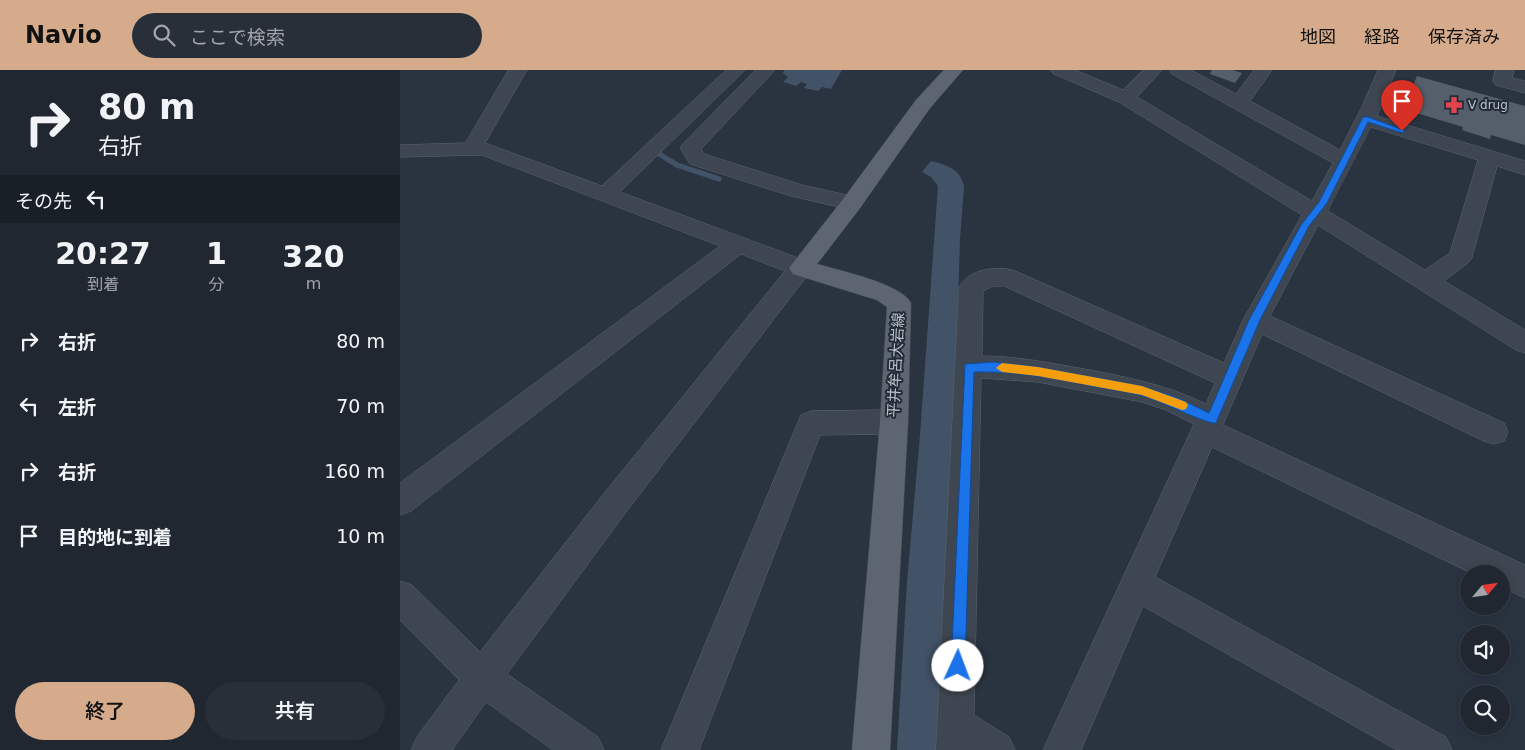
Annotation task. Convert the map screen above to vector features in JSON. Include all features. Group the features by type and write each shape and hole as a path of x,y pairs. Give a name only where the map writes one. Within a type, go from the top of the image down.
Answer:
{"main road":[{"path":"802,268 852,204 923,104 954,70"},
{"name":"平井牟呂大岩線","path":"802,268 886,294 899,303 894,422 871,750"}],"street":[{"path":"472,148 518,70"},
{"path":"606,194 736,70"},
{"path":"766,70 690,148 697,159 799,191 852,204"},
{"path":"1060,70 1126,98 1427,281 1525,343"},
{"path":"1126,98 1153,70"},
{"path":"1178,70 1343,160"},
{"path":"1239,103 1263,70"},
{"path":"1062,750 1208,425 1231,378 1255,320 1306,225 1322,203 1388,70"},
{"path":"1505,70 1502,81 1525,88"},
{"path":"1365,119 1525,168"},
{"path":"400,151 484,149 802,268 706,386 482,678 430,750"},
{"path":"1427,281 1460,257 1489,157"},
{"path":"400,501 737,245"},
{"path":"996,750 956,738 971,288 980,281 996,276 1007,277 1231,378"},
{"path":"1255,320 1494,432"},
{"path":"968,367 1038,371 1142,391 1174,401 1208,425 1525,582"},
{"path":"680,750 811,423 894,422"},
{"path":"1137,585 1433,750"},
{"path":"400,598 482,678 584,750"}],"water":[{"path":"784,70 842,70 831,89 822,87 818,91 804,88 807,84 801,82 796,86 783,82 788,77 783,73"},
{"path":"931,161 956,171 964,186 960,239 953,462 939,750 897,750 907,582 938,186 931,177 922,172"}],"building":[{"path":"1212,70 1233,70 1242,73 1235,83 1210,74"},
{"name":"V drug","path":"1417,76 1525,106 1525,145 1491,135 1490,139 1462,130 1463,127 1403,109"}],"waterway":[{"path":"661,148 656,152 677,165 719,179"}],"slow traffic":[{"path":"1002,368 1038,371 1089,380 1142,391 1182,405"}],"place":[{"name":"V drug","path":"1454,105"}],"route":[{"path":"958,666 968,367 1038,371 1142,391 1174,401 1212,420 1255,320 1306,225 1322,203 1365,119 1402,131"}]}
